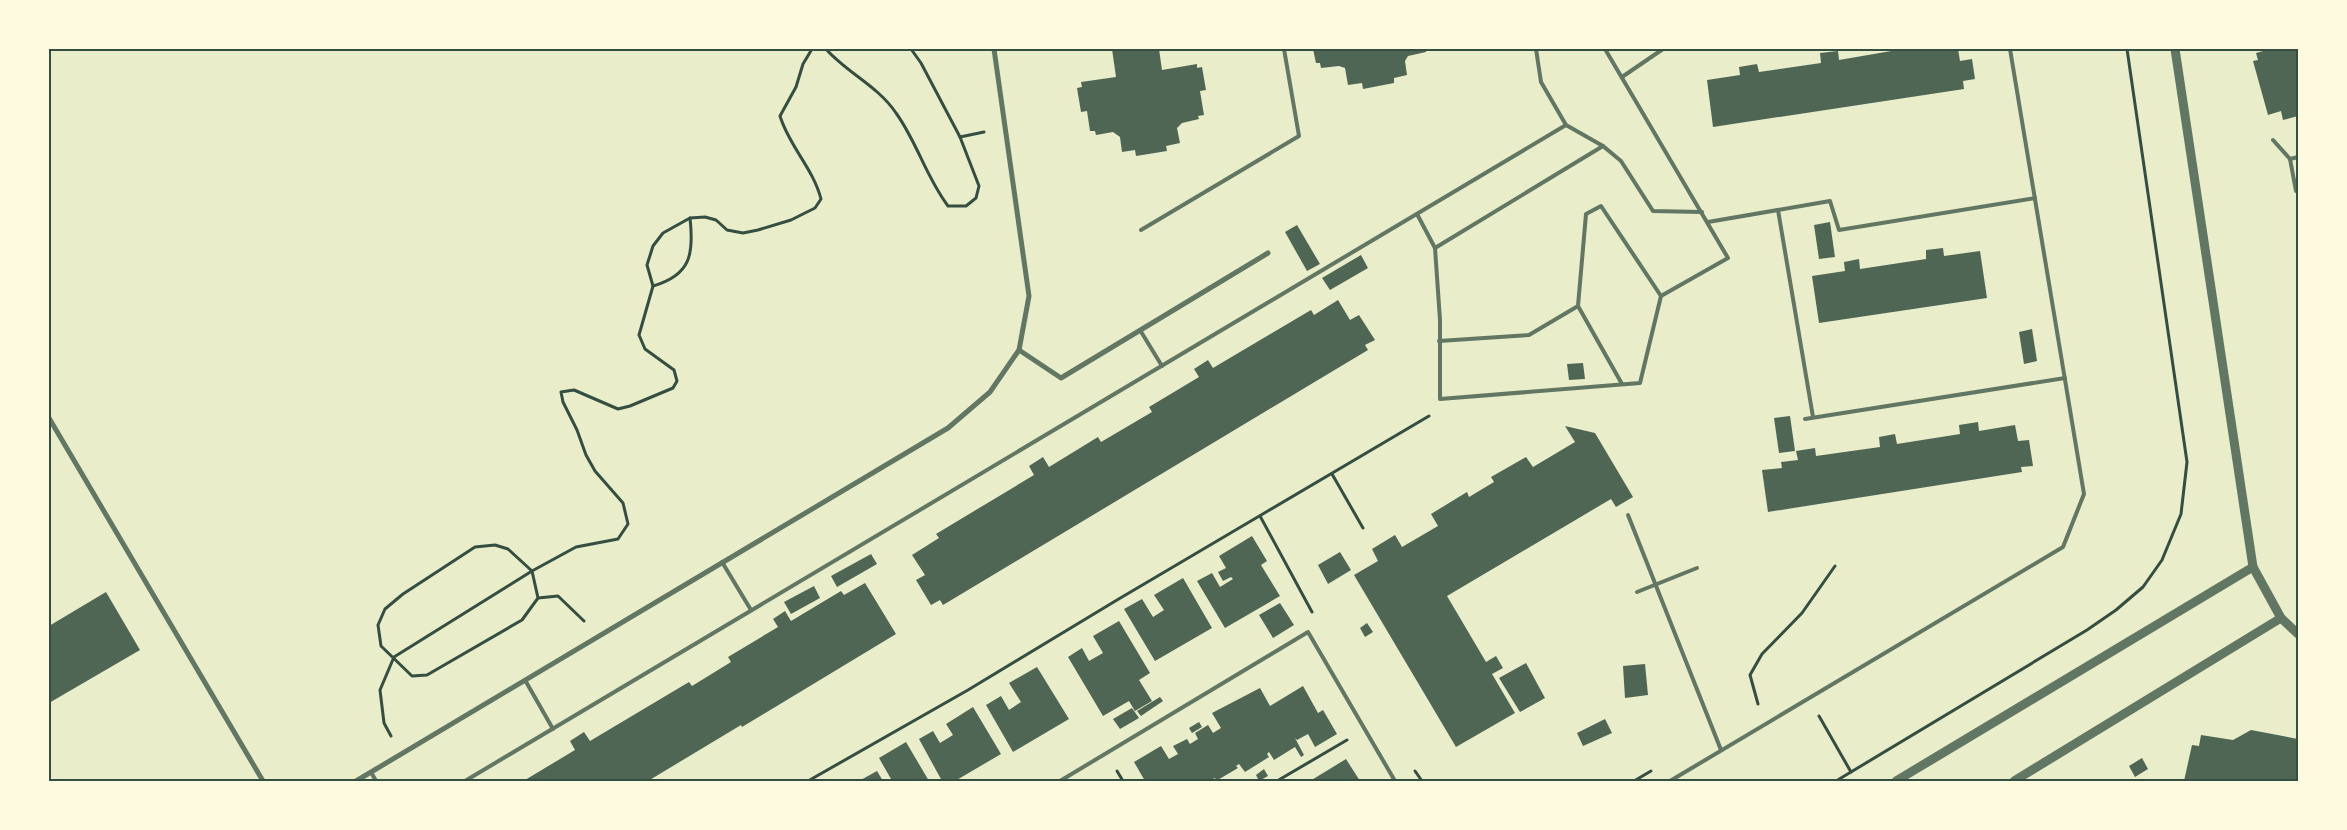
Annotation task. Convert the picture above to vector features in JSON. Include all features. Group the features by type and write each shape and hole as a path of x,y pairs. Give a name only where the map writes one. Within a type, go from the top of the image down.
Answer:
{"street":[{"path":"356,781 948,428 990,392 1020,350 1029,296 994,49"},
{"path":"2175,49 2253,568 2281,618 2298,634"},
{"path":"1020,350 1061,378 1268,253"},
{"path":"49,418 263,781"},
{"path":"1896,781 2253,568"},
{"path":"2014,781 2281,618"}],"lane":[{"path":"1141,230 1299,136 1284,49"},
{"path":"1536,49 1541,82 1566,125 1602,146 1621,161 1653,211 1702,212"},
{"path":"1417,214 1435,248 1440,399 1640,383 1661,296 1728,258 1605,49"},
{"path":"1622,77 1663,49"},
{"path":"1670,781 2063,547 2084,494 2010,49"},
{"path":"465,781 1566,125"},
{"path":"2274,140 2290,159 2296,191"},
{"path":"1435,248 1602,146"},
{"path":"2290,159 2298,156"},
{"path":"1708,222 1830,201 1839,230 2035,198"},
{"path":"1622,384 1578,306 1586,214 1601,206 1661,296"},
{"path":"1778,210 1813,417"},
{"path":"1439,341 1529,335 1578,306"},
{"path":"1140,330 1162,366"},
{"path":"1804,418 2065,378"},
{"path":"1628,514 1721,750"},
{"path":"722,562 752,610"},
{"path":"1637,592 1697,568"},
{"path":"1060,781 1308,632 1395,781"},
{"path":"525,680 553,729"},
{"path":"371,772 376,781"}],"path":[{"path":"400,755 384,723 380,690 394,657 532,571 576,548 618,539 628,524 623,503 595,471 586,455 577,430 563,402 561,392 574,390 618,409 673,388 677,380 674,370 645,348 639,335 653,286 647,265 653,246 663,233 690,218 705,217 716,220 728,230 743,233 791,220 815,208 820,199 816,182 785,134 780,116 796,87 803,64 812,49"},
{"path":"826,49 839,63 881,93 897,113 936,190 948,206 966,206 976,198 979,186 960,137 922,64 911,49"},
{"path":"653,286 670,281 682,272 692,243 690,218"},
{"path":"808,781 968,690 1116,600 1428,418 1440,399"},
{"path":"1332,474 1363,528"},
{"path":"538,598 532,571 508,549 495,545 475,547 403,594 385,609 378,626 381,646 412,676 427,675 522,620 538,598 558,596 579,614 596,638"},
{"path":"1767,702 1759,707 1750,675 1762,654 1802,613 1835,566"},
{"path":"1809,698 1851,772"},
{"path":"1277,781 1364,730"},
{"path":"1634,781 1658,767"}],"building":[{"path":"1112,49 1159,49 1162,70 1197,64 1197,68 1202,67 1206,90 1200,91 1204,115 1198,116 1199,119 1182,123 1177,128 1180,143 1166,146 1167,151 1136,156 1135,150 1122,152 1120,137 1113,132 1096,135 1095,131 1090,131 1087,111 1081,112 1077,88 1082,87 1081,82 1116,77"},
{"path":"1313,49 1426,49 1426,52 1408,56 1405,61 1407,75 1394,78 1394,83 1363,89 1362,83 1348,85 1345,68 1339,66 1321,68 1320,63 1316,63"},
{"path":"1903,49 1958,49 1960,61 1972,59 1975,79 1963,81 1964,89 1713,127 1707,80 1740,75 1739,67 1757,64 1759,72 1821,63 1820,53 1838,51 1839,60"},
{"path":"2270,49 2298,49 2298,116 2283,120 2281,111 2268,115 2253,61 2258,60 2256,53"},
{"path":"1830,222 1835,257 1819,259 1814,225"},
{"path":"1297,225 1320,264 1307,271 1285,232"},
{"path":"1943,248 1944,256 1980,251 1987,298 1819,323 1812,276 1845,271 1844,262 1859,259 1860,269 1926,259 1926,250"},
{"path":"1361,255 1368,268 1330,290 1322,278"},
{"path":"1338,300 1350,320 1359,315 1375,340 1365,345 1368,350 943,605 940,600 931,605 916,580 925,575 912,555 939,538 936,534 1034,475 1029,466 1043,457 1049,467 1098,437 1101,442 1152,412 1149,407 1199,377 1194,369 1208,360 1213,368 1311,310 1314,315"},
{"path":"2032,329 2037,361 2024,364 2019,332"},
{"path":"1583,363 1585,379 1569,380 1567,364"},
{"path":"1790,416 1795,451 1779,453 1774,418"},
{"path":"1978,422 1979,431 2015,425 2018,441 2029,440 2033,466 2021,467 2022,472 1768,512 1762,470 1782,468 1781,462 1798,460 1796,451 1815,448 1816,456 1880,447 1879,437 1895,434 1897,444 1960,434 1959,425"},
{"path":"1565,426 1595,433 1633,497 1616,507 1611,499 1447,596 1486,662 1496,656 1503,668 1492,674 1515,713 1456,747 1354,575 1378,561 1372,549 1395,535 1402,547 1438,526 1431,514 1467,492 1469,497 1494,482 1491,477 1526,457 1533,467 1575,442"},
{"path":"1252,536 1267,561 1261,565 1280,596 1225,628 1197,581 1212,573 1220,587 1233,579 1231,577 1223,581 1218,572 1226,568 1219,556"},
{"path":"1340,552 1351,570 1328,584 1318,565"},
{"path":"871,554 877,564 837,587 831,576"},
{"path":"1183,578 1212,628 1155,661 1124,609 1142,599 1153,617 1164,610 1154,595"},
{"path":"865,583 896,634 742,727 741,725 648,781 525,780 575,750 570,741 584,732 590,741 689,682 692,686 731,662 728,657 778,627 773,619 785,611 791,621 841,591 844,595"},
{"path":"814,586 820,598 791,614 784,602"},
{"path":"106,592 140,650 49,703 49,626"},
{"path":"1280,603 1294,625 1273,638 1259,615"},
{"path":"1119,621 1150,673 1139,680 1152,701 1135,711 1129,701 1103,716 1068,657 1082,648 1089,661 1103,653 1093,636"},
{"path":"1367,623 1373,632 1365,637 1360,628"},
{"path":"1526,663 1545,698 1520,712 1499,678"},
{"path":"1645,664 1648,695 1625,698 1623,666"},
{"path":"1037,667 1069,719 1013,752 986,705 1001,696 1009,710 1021,702 1009,683"},
{"path":"1303,686 1318,713 1323,710 1337,734 1315,747 1308,734 1297,740 1295,738 1304,755 1301,757 1295,747 1274,760 1269,752 1267,754 1269,757 1245,772 1239,764 1236,766 1238,768 1216,781 1215,778 1209,781 1145,781 1134,762 1161,746 1169,759 1178,754 1173,746 1187,739 1190,744 1198,739 1195,733 1208,725 1213,733 1221,728 1212,713 1260,688 1270,706"},
{"path":"1160,697 1163,701 1141,716 1137,711"},
{"path":"973,707 1001,754 955,781 942,781 919,739 933,731 940,743 953,735 946,724"},
{"path":"1132,708 1139,718 1120,729 1113,719"},
{"path":"1605,719 1612,733 1583,746 1577,733"},
{"path":"1199,722 1202,727 1192,733 1189,728"},
{"path":"2251,730 2298,739 2298,781 2184,781 2192,745 2199,746 2201,735 2233,740"},
{"path":"906,742 929,781 888,781 891,779 879,758"},
{"path":"2142,758 2148,769 2135,777 2129,766"},
{"path":"1346,759 1360,781 1310,781"},
{"path":"1264,769 1268,776 1259,781 1256,775"},
{"path":"877,771 883,781 859,781"}]}
